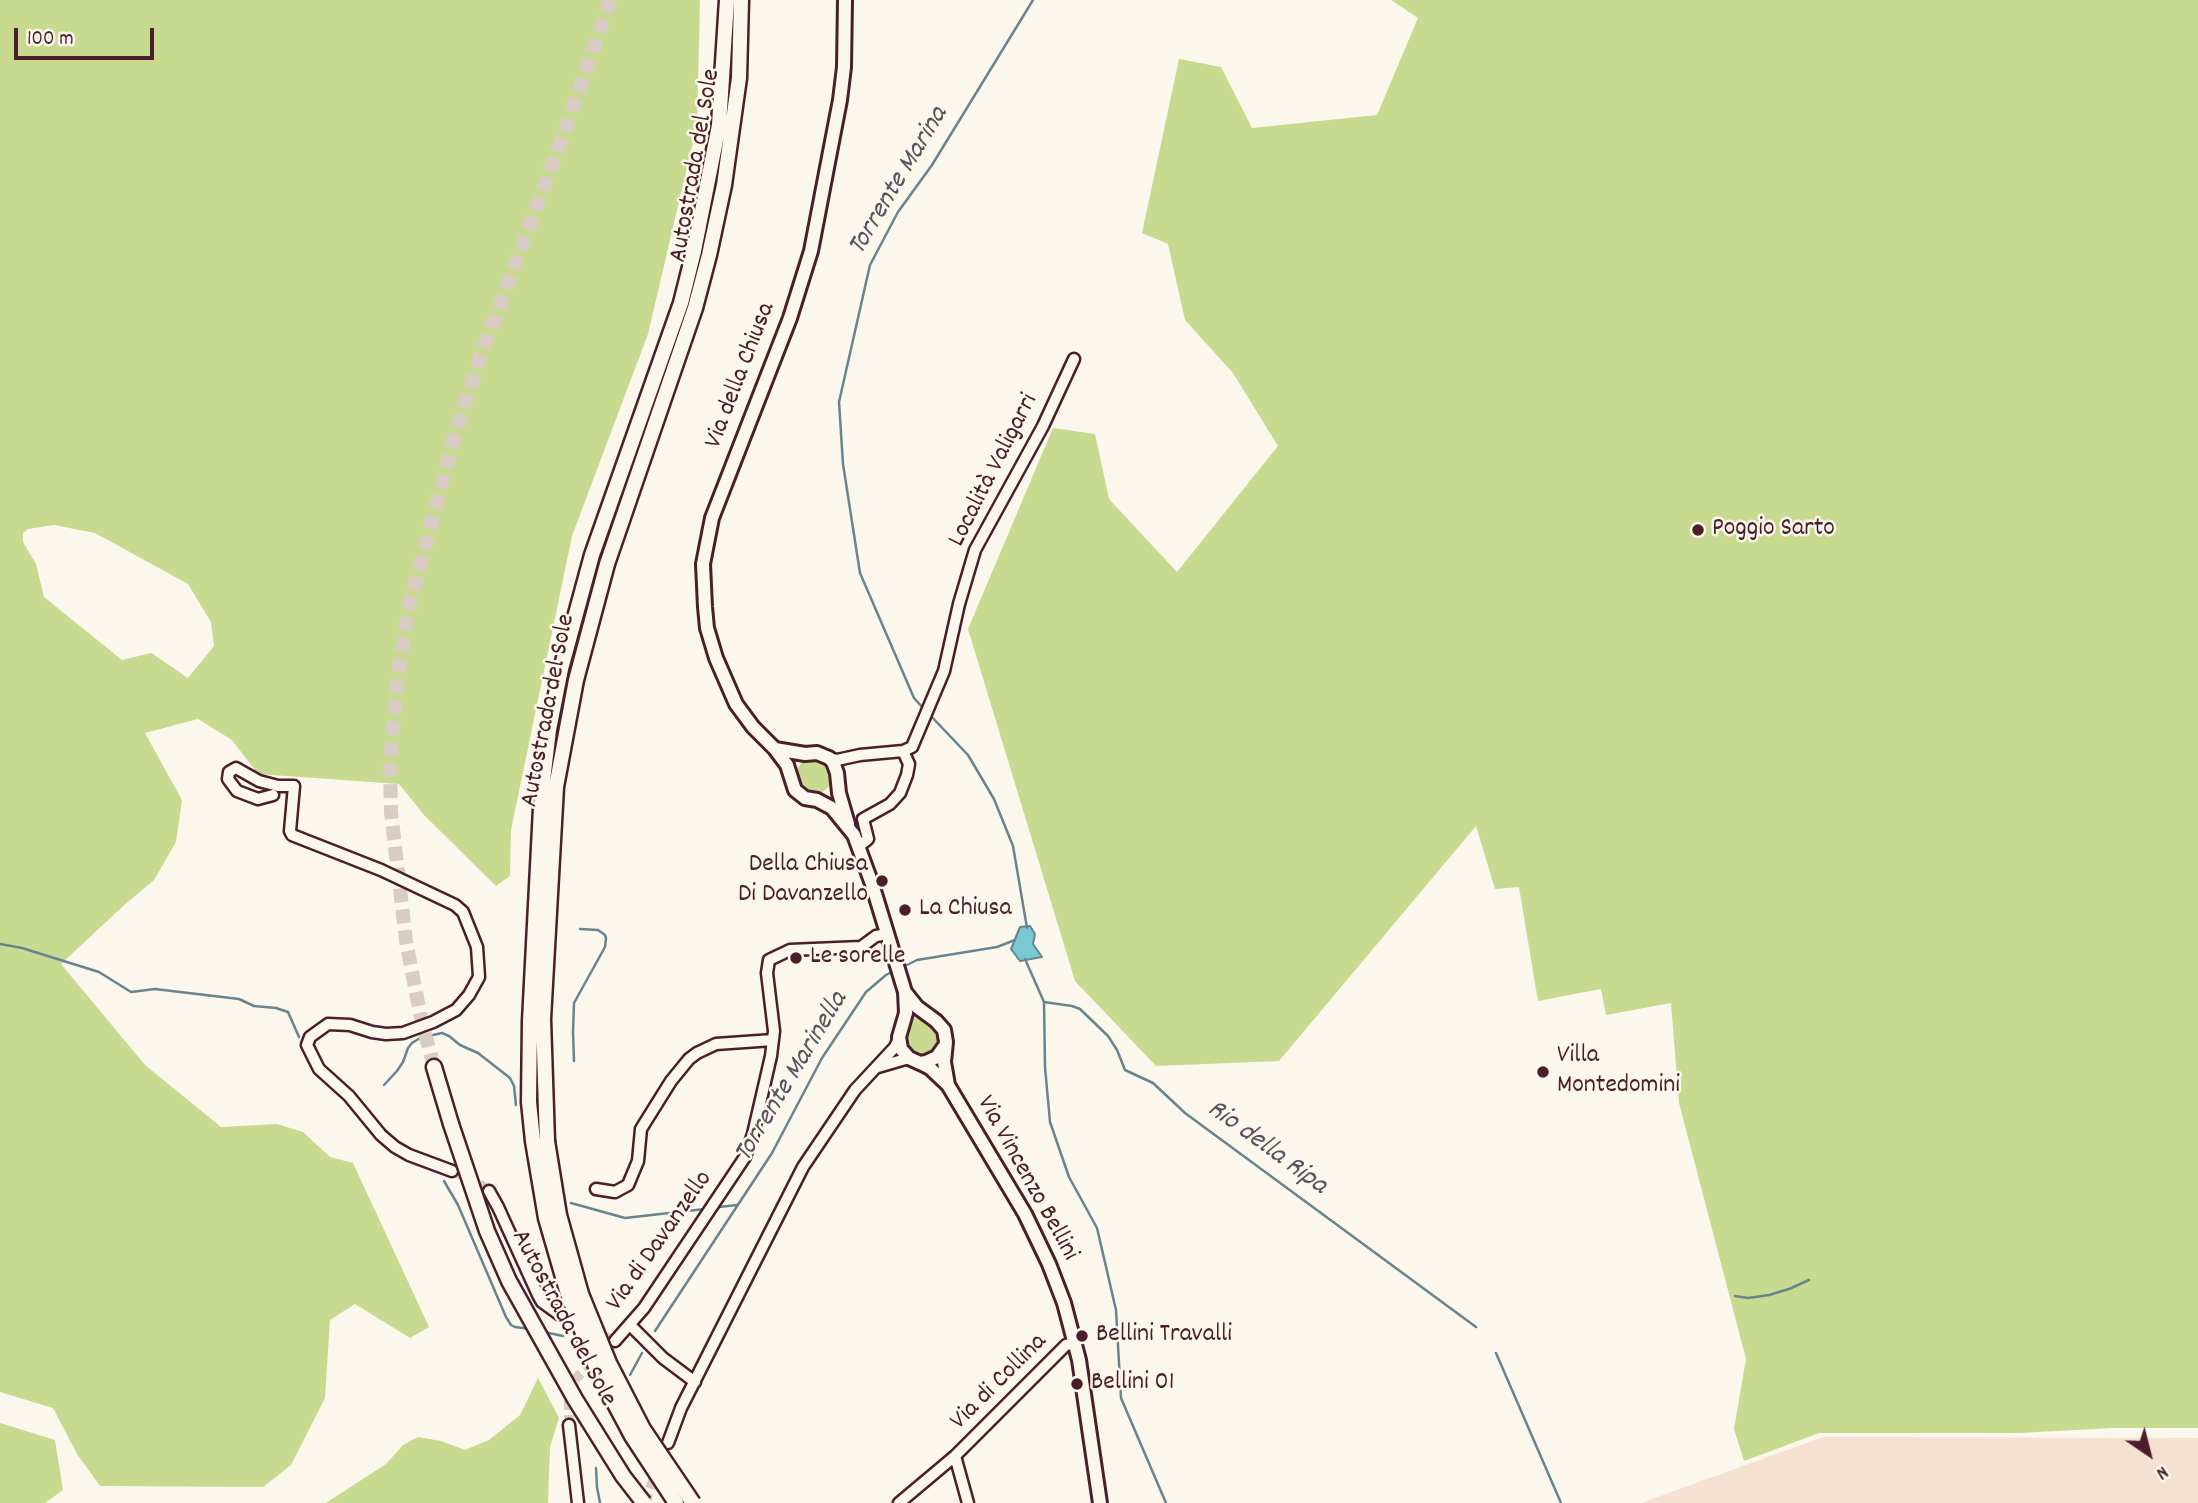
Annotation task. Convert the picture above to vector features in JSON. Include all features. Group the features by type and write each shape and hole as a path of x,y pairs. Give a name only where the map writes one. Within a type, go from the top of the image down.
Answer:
{"highway":[{"name":"Autostrada del Sole","path":"676,1503 632,1436 598,1372 568,1294 550,1230 540,1141 543,1019 556,787 576,680 607,564 695,307 709,255 726,126 727,0"},
{"name":"Autostrada del Sole","path":"726,126 739,78 741,0"},
{"name":"Autostrada del Sole","path":"434,1067 487,1231 509,1281 575,1399 623,1476 644,1503"},
{"name":"Autostrada del Sole","path":"540,1141 582,1294 609,1363 643,1429 692,1503"}],"main road":[{"name":"Via della Chiusa","path":"845,0 841,100 811,251 790,318 712,518 703,585 707,628 716,658 736,704 753,727 775,749 790,773 795,790 805,798 817,800 832,808 848,825"},
{"path":"775,749 805,754 817,753 829,758"},
{"path":"790,773 795,762 805,754"},
{"name":"Via della Chiusa","path":"829,758 837,776 848,825 859,846 904,988 906,1013 901,1049 915,1060"},
{"path":"817,800 828,795 836,785 837,776"},
{"name":"Via della Chiusa","path":"904,988 917,1007 936,1020 944,1030 944,1048"},
{"path":"902,1032 913,1018 931,1018"},
{"path":"915,1060 926,1062 937,1057 944,1048"},
{"name":"Via Vincenzo Bellini","path":"944,1048 948,1085"},
{"name":"Via Vincenzo Bellini","path":"915,1060 930,1068 948,1085 1037,1237 1060,1293 1075,1343 1083,1380 1100,1503"}],"street":[{"name":"Località Valigarri","path":"903,751 912,747 939,686 958,604 975,550 1043,426 1074,359"},
{"path":"829,758 837,760 903,751 909,764 908,775 900,793 890,804 863,819 867,839 859,846"},
{"path":"837,776 849,758"},
{"path":"273,795 258,799 237,791 228,779 229,772 236,768 259,781 278,786 294,786 290,831 292,835 363,862 455,905 463,912 477,947 479,977 456,1010 403,1033 386,1034 350,1025 328,1024 310,1037 307,1045 319,1069 349,1096 381,1135 409,1155 452,1171"},
{"name":"Via di Davanzello","path":"615,1341 644,1308 745,1157 761,1100 773,1040 773,1015 767,973 769,960 790,950 861,947 876,936 888,934"},
{"path":"668,1443 681,1408 803,1167 855,1090 895,1046 902,1032"},
{"path":"596,1189 615,1192 628,1185 638,1161 641,1129 671,1081 689,1059 716,1044 773,1040"},
{"path":"875,1069 892,1062 915,1060"},
{"path":"489,1191 542,1302 560,1315"},
{"path":"630,1325 663,1358 695,1381"},
{"name":"Via di Collina","path":"899,1503 955,1456 1066,1345 1075,1343"},
{"path":"569,1426 578,1503"},
{"name":"Via di Collina","path":"955,1456 968,1503"}],"shaded area":[{"path":"1823,1437 2198,1438 2198,1503 1641,1503"}],"green space":[{"path":"0,0 700,0 697,125 648,334 572,536 511,830 510,876 496,886 424,815 399,784 258,774 232,740 198,719 145,733 182,800 176,842 154,880 61,964 145,1065 221,1127 277,1124 303,1132 330,1157 353,1163 429,1327 410,1338 355,1304 330,1320 325,1398 291,1465 263,1487 100,1486 77,1454 53,1408 0,1392","holes":["54,525 95,533 188,584 211,622 214,646 188,678 151,653 122,660 44,597 36,564 23,542 23,533 28,529"]},
{"path":"1391,0 2198,0 2198,1428 2111,1428 2019,1433 1819,1433 1744,1461 1734,1429 1746,1359 1679,1103 1671,1003 1606,1015 1601,989 1538,1001 1519,887 1495,889 1476,826 1279,1061 1156,1066 1075,981 968,629 1053,428 1095,434 1109,499 1177,572 1278,446 1233,373 1185,320 1168,244 1142,233 1179,59 1221,67 1252,128 1377,115 1418,18"},
{"path":"814,758 827,763 832,776 827,789 814,794 801,789 796,776 801,763"},
{"path":"925,1016 946,1042 920,1063 900,1043 908,1021"},
{"path":"538,1378 559,1418 550,1447 548,1503 326,1503 386,1464 403,1445 418,1437 441,1441 465,1450 489,1440 520,1415"},
{"path":"0,1423 55,1440 63,1490 45,1503 0,1503"}],"water":[{"path":"1030,926 1035,934 1033,944 1042,957 1020,961 1011,949 1020,927"}],"waterway":[{"name":"Torrente Marina","path":"924,709 914,698 860,573 843,464 839,402 870,265 898,212 932,165 1033,0"},
{"name":"Torrente Marina","path":"929,714 968,755 994,799 1013,846 1027,928"},
{"path":"574,1061 574,1003 605,947 606,938 598,930 580,929"},
{"name":"Torrente Marinella","path":"903,967 917,960 997,947 1015,940"},
{"path":"0,944 22,948 99,972 131,992 155,989 239,999 254,1006 276,1008 288,1012 299,1037"},
{"name":"Torrente Marina","path":"1025,959 1044,1002 1045,1067 1050,1122 1069,1177 1097,1228 1116,1310 1121,1398 1166,1503"},
{"name":"Torrente Marinella","path":"655,1331 772,1153 822,1058 866,992 894,971"},
{"name":"Rio della Ripa","path":"1044,1002 1080,1009 1108,1036 1125,1070 1153,1083 1185,1113 1476,1327"},
{"path":"384,1085 397,1071 412,1043 420,1038 442,1033 478,1053 510,1078 514,1086 516,1105"},
{"path":"444,1181 458,1205 506,1317 515,1327 531,1329"},
{"path":"571,1203 625,1218 705,1209"},
{"path":"719,1207 737,1205"},
{"path":"1735,1296 1748,1298 1769,1295 1809,1280"},
{"path":"544,1332 563,1336"},
{"name":"Torrente Marinella","path":"630,1375 642,1353"},
{"name":"Rio della Ripa","path":"1496,1353 1561,1503"},
{"name":"Torrente Marinella","path":"596,1468 600,1503"}],"tunnel":[{"path":"434,1067 422,1023 406,941 391,812 390,764 397,681 410,603 455,435 480,358 569,120 610,0"},
{"path":"452,1171 475,1181 489,1191"},
{"path":"569,1425 569,1400 575,1379 615,1341 595,1333"},
{"path":"646,1503 657,1470"}],"place":[{"name":"Poggio Sarto","path":"1698,530"},
{"name":"Della Chiusa Di Davanzello","path":"882,881"},
{"name":"La Chiusa","path":"905,910"},
{"name":"Le sorelle","path":"796,958"},
{"name":"Villa Montedomini","path":"1543,1072"},
{"name":"Bellini Travalli","path":"1082,1336"},
{"name":"Bellini 01","path":"1077,1384"}]}
